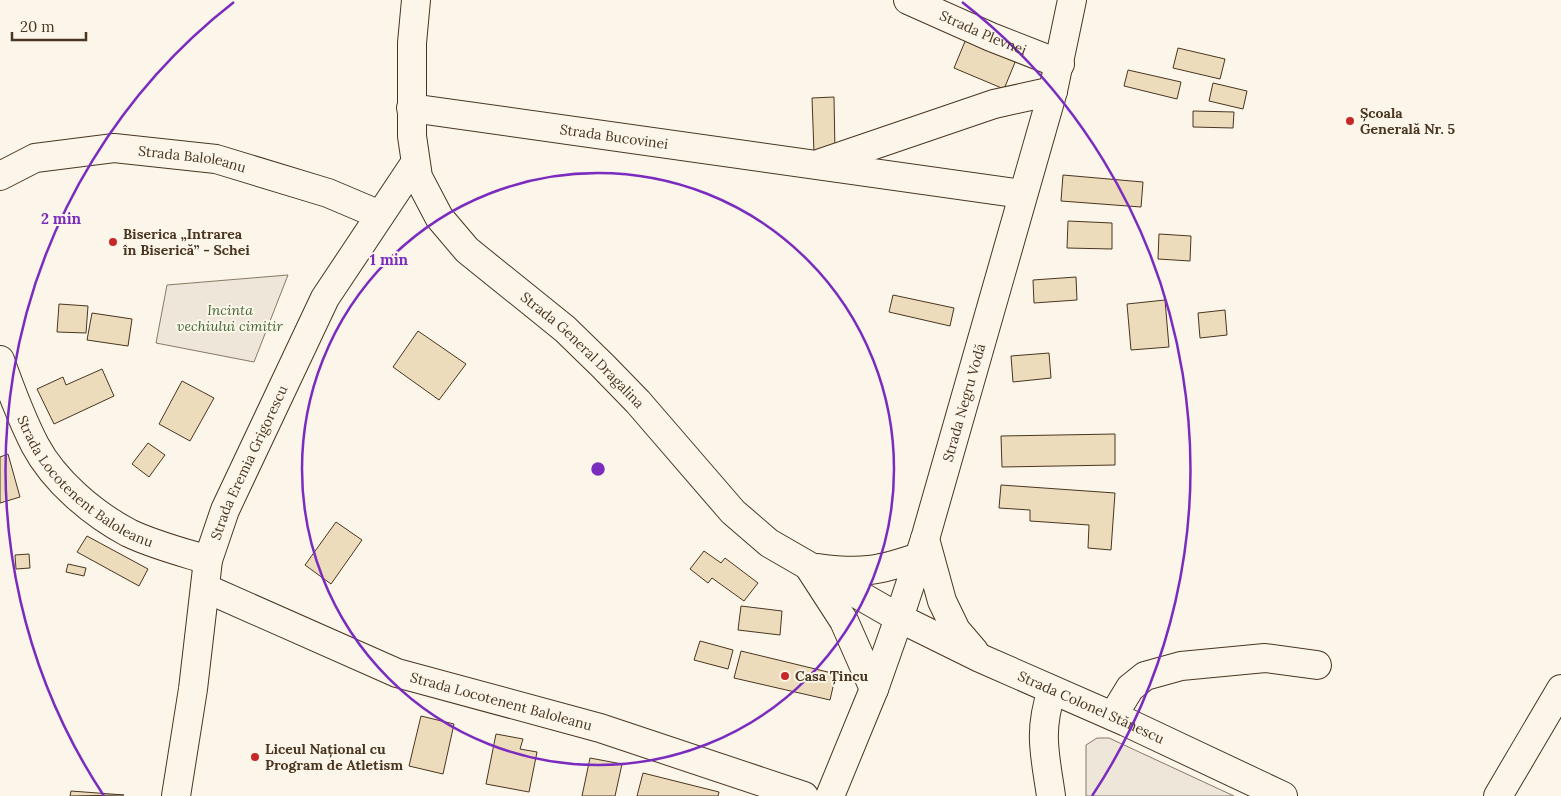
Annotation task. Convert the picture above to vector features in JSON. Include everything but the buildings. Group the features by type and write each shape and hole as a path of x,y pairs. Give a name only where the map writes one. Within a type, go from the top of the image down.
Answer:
{"main road":[{"name":"Strada General Dragalina","path":"416,0 411,108 415,163 425,193 439,217 467,250 565,329 597,360 638,402 733,512 769,543 899,618"},
{"name":"Strada Plevnei","path":"908,0 1060,64"},
{"name":"Strada Negru Vodă","path":"830,796 874,689 922,548 1053,91 1072,0"},
{"name":"Strada Bucovinei","path":"818,164 994,104 1053,91"},
{"name":"Strada Bucovinei","path":"411,108 1022,194"},
{"name":"Strada Baloleanu","path":"0,176 35,158 114,148 216,160 328,193 380,216"},
{"name":"Strada Eremia Grigorescu","path":"176,796 206,588 208,560 225,510 325,298 415,163"},
{"name":"Strada Locotenent Baloleanu","path":"0,360 35,446 64,485 98,515 129,533 208,560"},
{"path":"809,567 864,572 885,569 922,548 942,601 956,630 980,658"},
{"path":"809,567 844,621 874,689"},
{"name":"Strada Locotenent Baloleanu","path":"206,588 397,673 600,728 804,796"},
{"name":"Strada Colonel Stănescu","path":"899,618 980,658 1113,716 1283,796"},
{"path":"1113,716 1130,688 1145,676 1181,666 1265,658 1316,665"},
{"path":"1498,796 1561,689"},
{"path":"1051,796 1042,740 1044,715 1052,690"}],"green space":[{"name":"Incinta vechiului cimitir","path":"288,275 254,362 156,343 167,285"},
{"path":"1097,738 1109,738 1234,796 1086,796 1086,745"}],"place":[{"name":"Școala Generală Nr. 5","path":"1350,121"},
{"name":"Biserica „Intrarea în Biserică” - Schei","path":"113,242"},
{"name":"Casa Țincu","path":"785,676"},
{"name":"Liceul Național cu Program de Atletism","path":"255,757"}]}
